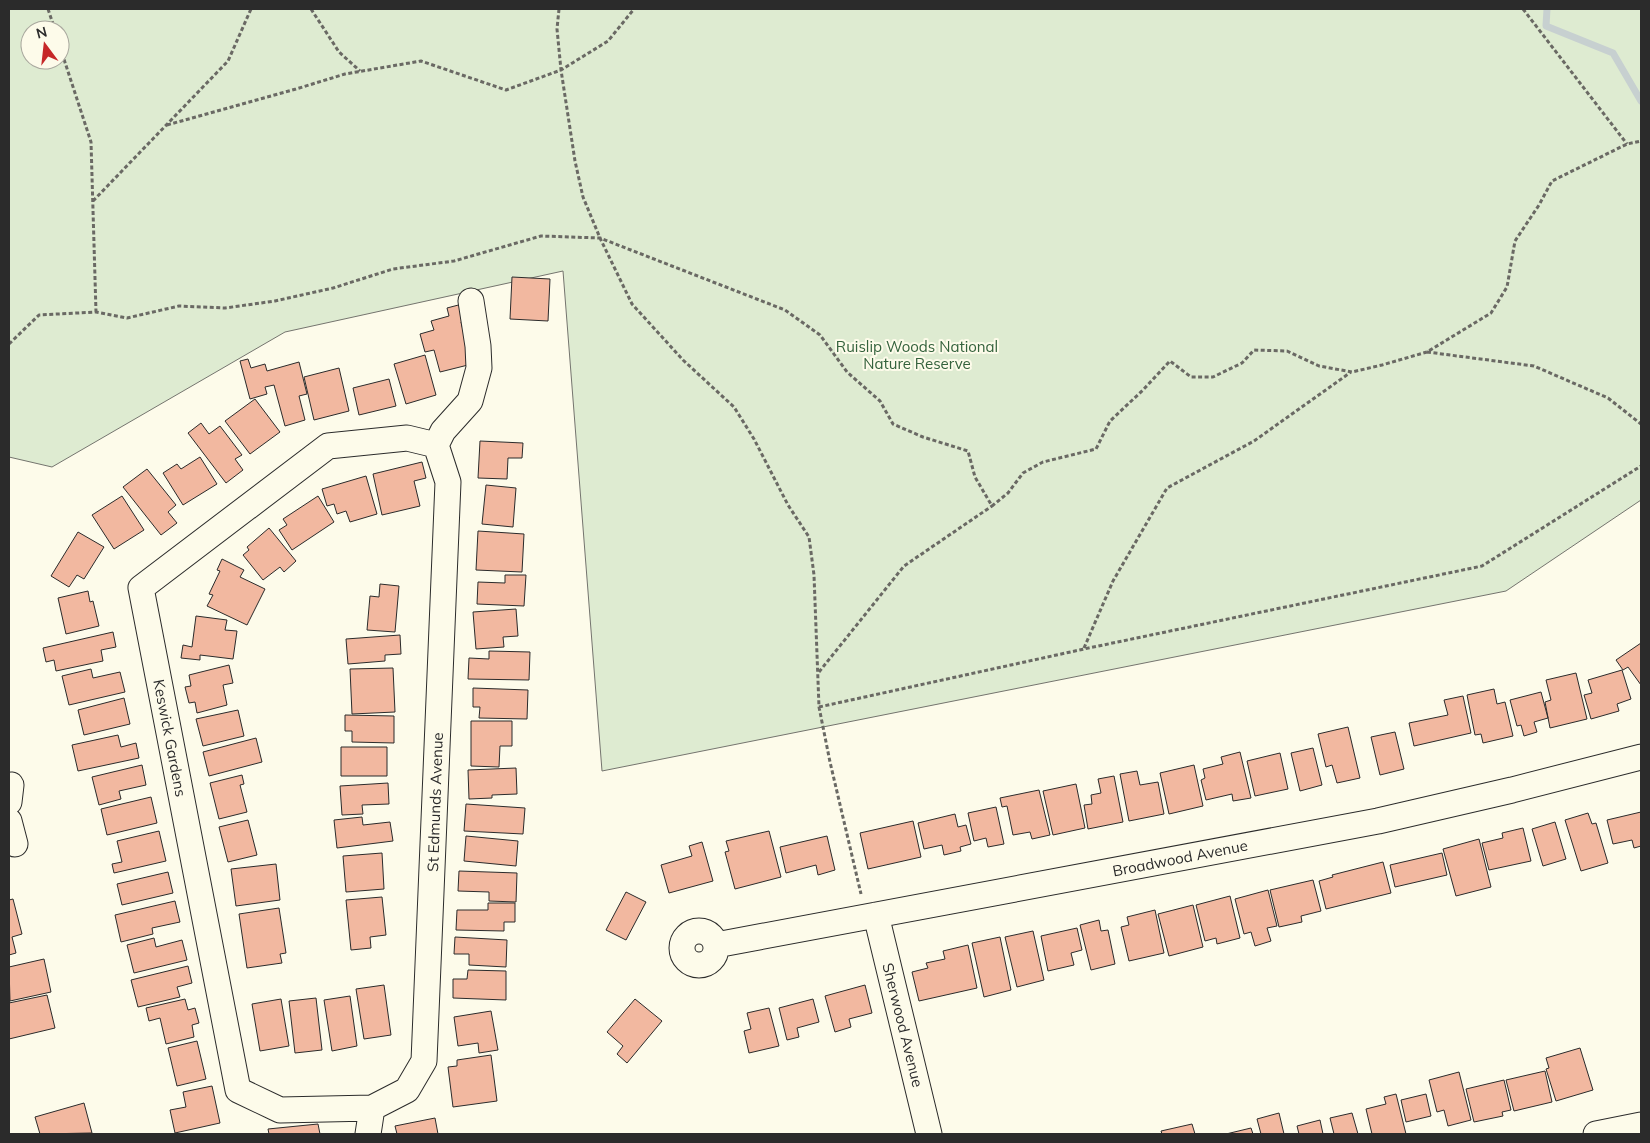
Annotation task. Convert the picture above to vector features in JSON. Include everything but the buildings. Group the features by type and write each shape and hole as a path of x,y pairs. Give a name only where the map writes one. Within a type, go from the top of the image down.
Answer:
{"street":[{"path":"436,445 443,431 470,401 479,368 478,346 471,302"},
{"name":"Keswick Gardens","path":"372,1108 280,1110 238,1090 141,588 328,446 407,438 436,445"},
{"name":"St Edmunds Avenue","path":"372,1108 407,1090 424,1061 448,482 436,445"},
{"name":"Broadwood Avenue","path":"716,945 1378,820 1512,790 1641,757"},
{"name":"Sherwood Avenue","path":"872,916 929,1134"},
{"path":"368,1134 372,1108"},
{"path":"1596,1134 1641,1125"}],"path":[{"path":"93,202 228,62 250,9"},
{"path":"311,9 339,52 360,71"},
{"path":"559,9 557,29 561,70 582,197 600,238 632,304 683,360 734,407 754,439 788,506 809,537 814,575 819,707 830,762 872,916"},
{"path":"167,125 345,74 421,60 506,90 561,70 608,41 634,9"},
{"path":"1523,9 1627,144"},
{"path":"68,70 91,142 96,312"},
{"path":"1084,649 1113,581 1167,488 1254,441 1352,372 1426,352 1491,313 1507,287 1515,241 1552,182 1627,144 1641,141"},
{"path":"9,344 39,315 96,312 127,318 180,306 225,308 258,304 334,288 393,269 454,261 541,236 600,238 786,310 820,335 847,372 880,401 893,424 923,437 968,451 975,477 992,506"},
{"path":"818,673 904,566 992,506 1008,493 1024,473 1043,462 1096,449 1110,421 1170,361 1191,377 1213,377 1242,363 1254,350 1288,351 1319,366 1352,372"},
{"path":"1426,352 1534,366 1608,398 1641,424"},
{"path":"819,707 1084,649 1482,566 1641,466"}],"green space":[{"name":"Ruislip Woods National Nature Reserve","path":"9,9 1641,9 1641,500 1506,591 602,771 563,271 285,332 52,467 9,457"}],"waterway":[{"path":"1547,9 1546,26 1613,53 1641,101"}]}
